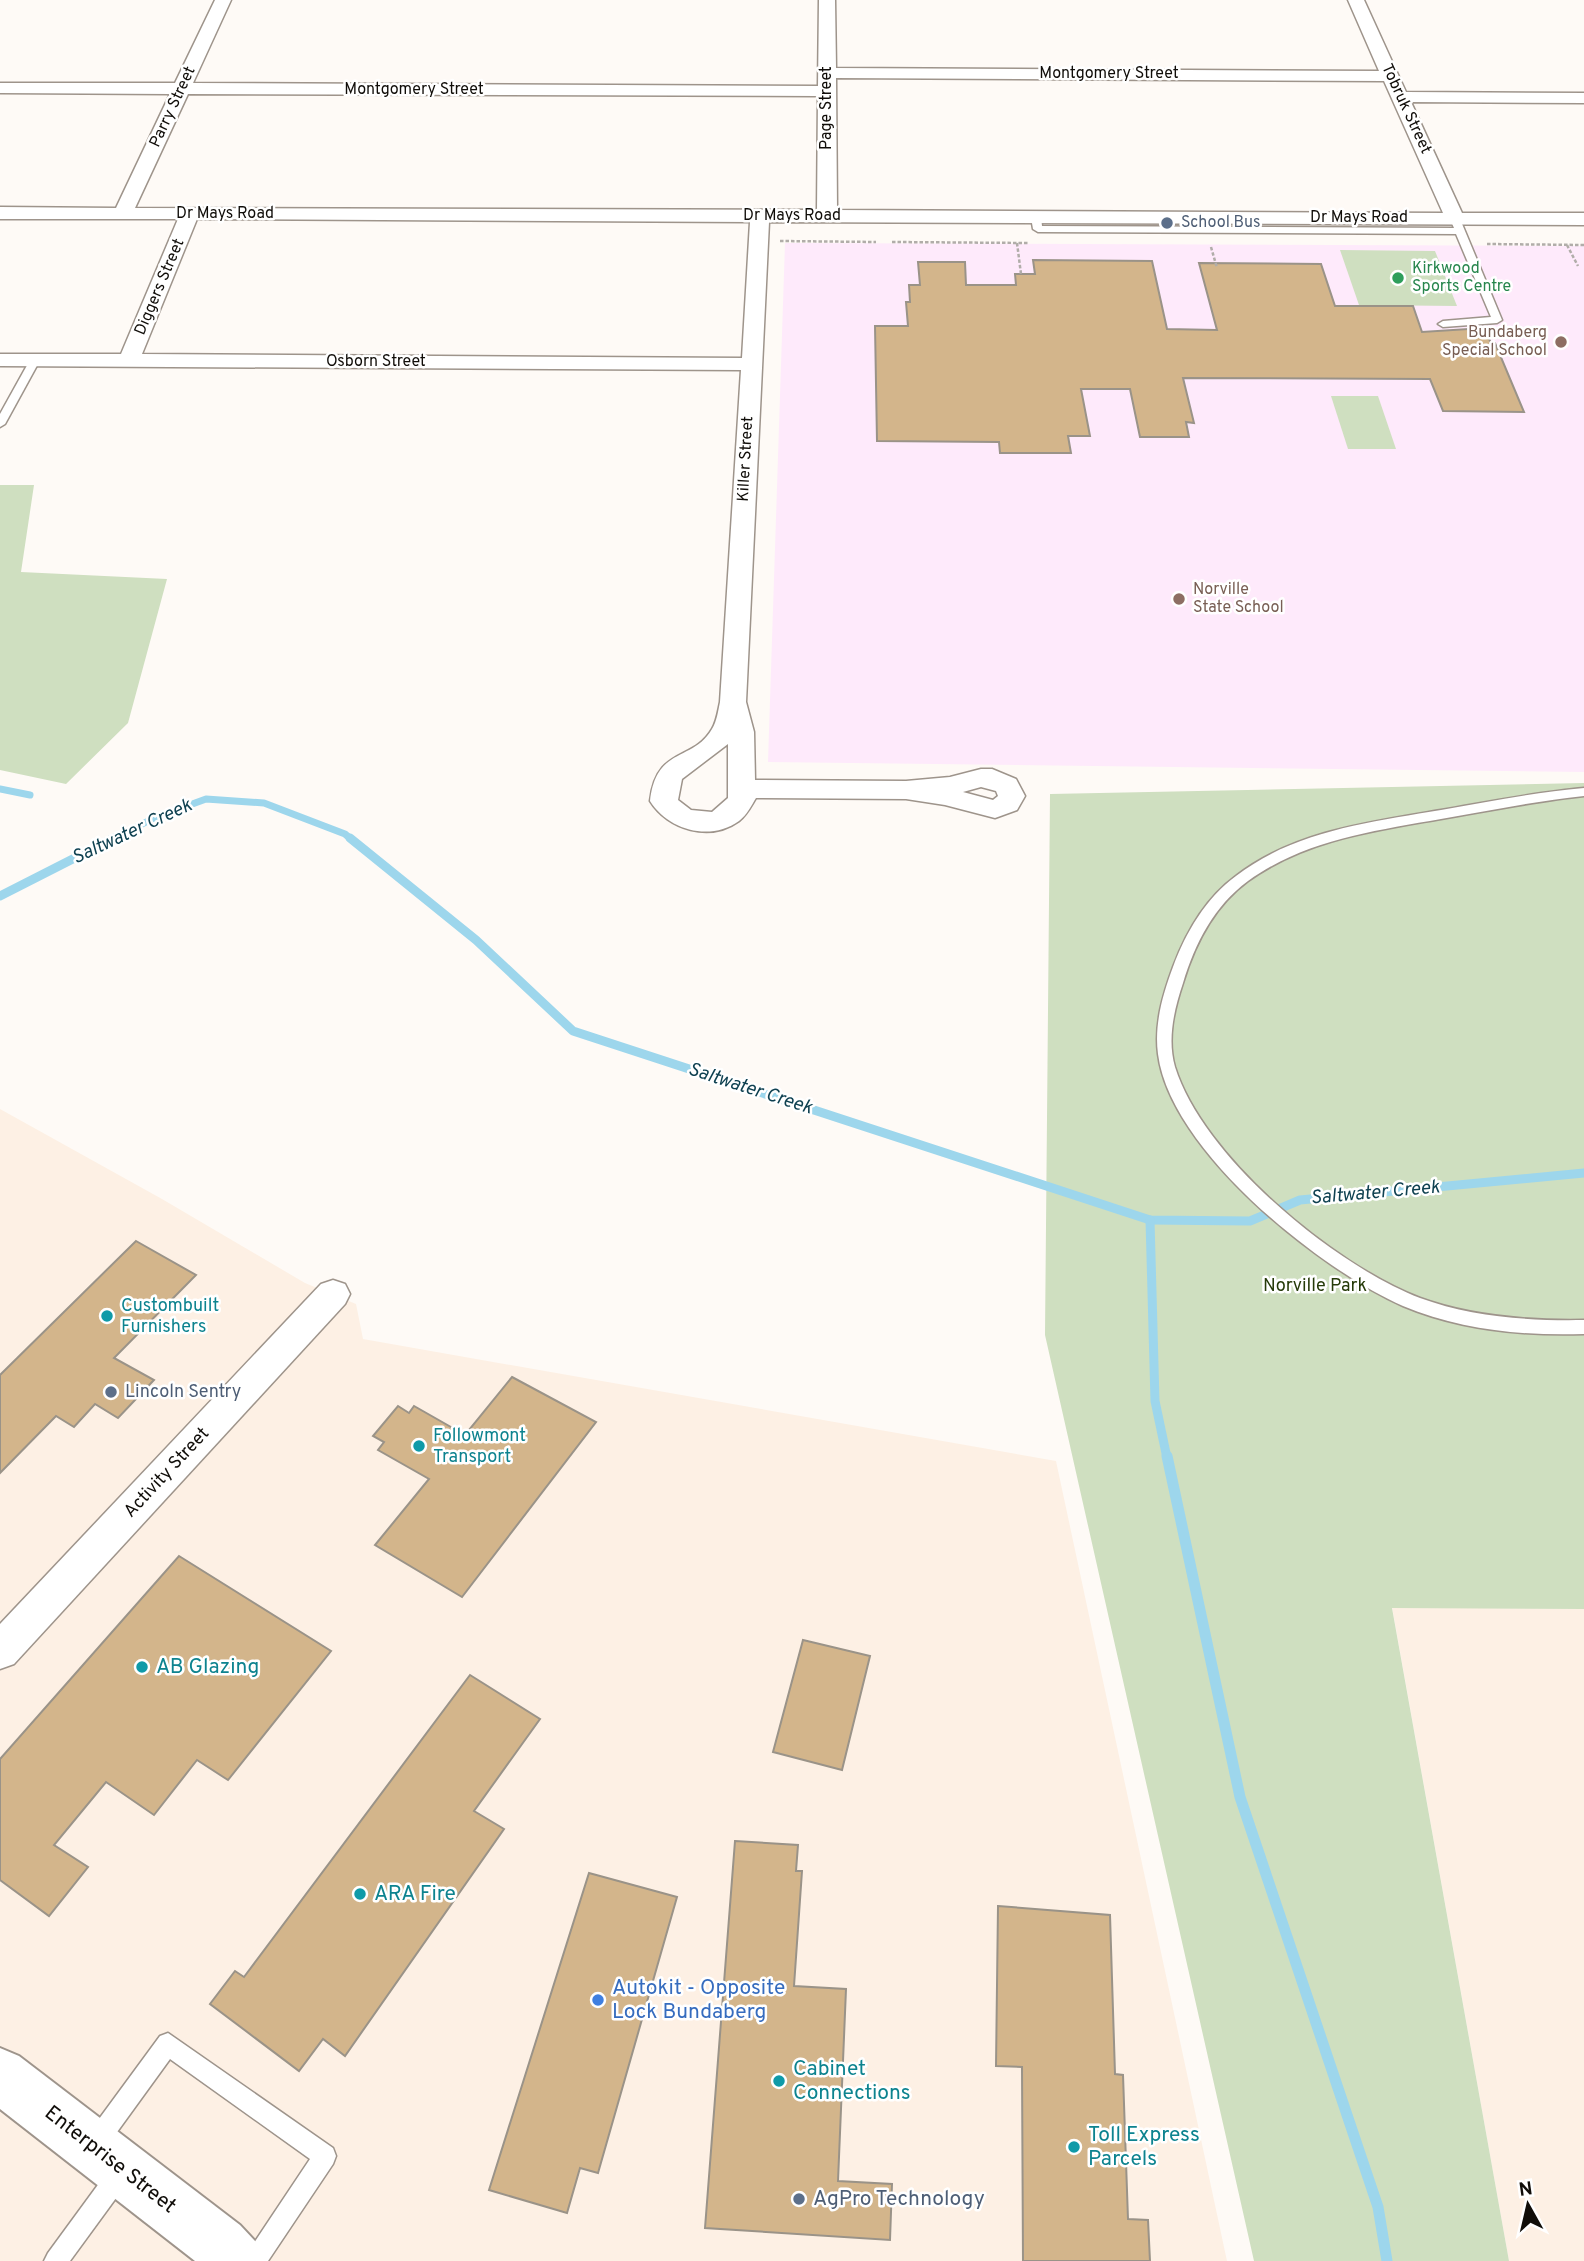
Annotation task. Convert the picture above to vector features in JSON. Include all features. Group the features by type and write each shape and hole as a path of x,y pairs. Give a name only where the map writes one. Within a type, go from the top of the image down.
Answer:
{"street":[{"name":"Parry Street","path":"123,213 223,0"},
{"name":"Page Street","path":"827,0 827,216"},
{"name":"Tobruk Street","path":"1356,0 1457,225"},
{"name":"Montgomery Street","path":"0,88 182,89 1390,76"},
{"path":"1401,97 1584,98"},
{"name":"Dr Mays Road","path":"0,213 1036,217 1457,225 1584,219"},
{"name":"Diggers Street","path":"129,360 190,214"},
{"name":"Killer Street","path":"733,702 760,216"},
{"name":"Osborn Street","path":"0,360 751,364"},
{"path":"733,702 741,732 742,798 735,811 717,820 682,820 664,801 667,778 678,765 719,738 727,725 733,702"},
{"path":"741,789 906,790"},
{"name":"Activity Street","path":"0,1651 333,1294"},
{"name":"Enterprise Street","path":"0,2075 107,2159 240,2257"}],"lane":[{"path":"1443,324 1497,320 1457,225"},
{"path":"0,425 35,360"},
{"path":"1584,792 1513,801 1348,831 1318,839 1250,872 1230,888 1204,917 1182,961 1164,1020 1168,1067 1177,1093 1193,1121 1207,1140 1261,1197 1320,1249 1369,1282 1409,1301 1454,1316 1505,1325 1584,1327"},
{"path":"56,2261 168,2044 325,2156 240,2257"}],"path":[{"path":"769,241 876,242"},
{"path":"1209,241 1217,268"},
{"path":"1017,243 1021,274"},
{"path":"1484,244 1584,245"},
{"path":"1566,245 1578,266"}],"shaded area":[{"name":"Norville State School","path":"785,243 1584,246 1584,772 768,762"},
{"path":"0,1109 162,1199 305,1283 356,1304 363,1339 1056,1461 1227,2261 0,2261"},
{"path":"1392,1607 1584,1609 1584,2261 1509,2261"}],"green space":[{"name":"Kirkwood Sports Centre","path":"1340,250 1435,251 1457,306 1359,305"},
{"path":"1331,396 1378,396 1396,449 1348,449"},
{"path":"0,485 34,485 21,572 167,579 128,723 66,784 0,770"},
{"name":"Norville Park","path":"1584,783 1584,1609 1392,1608 1509,2261 1254,2261 1045,1335 1050,794"}],"building":[{"path":"1033,260 1152,261 1167,329 1217,330 1199,263 1321,264 1335,306 1413,306 1422,332 1484,328 1491,343 1495,343 1524,412 1443,411 1430,379 1183,378 1194,423 1186,422 1189,437 1140,437 1130,389 1081,389 1090,436 1068,436 1071,453 1000,453 999,442 877,441 875,326 908,326 906,302 910,302 909,285 920,285 918,262 965,262 966,285 1016,285 1015,274 1035,274"},
{"name":"Custombuilt Furnishers","path":"136,1241 196,1275 114,1358 154,1380 118,1418 95,1404 74,1427 56,1416 0,1473 0,1375"},
{"path":"512,1377 596,1422 462,1597 375,1545 429,1479 378,1450 384,1442 373,1436 398,1406 409,1413 414,1406 465,1435"},
{"path":"179,1556 331,1651 228,1780 197,1760 154,1815 106,1782 54,1845 88,1867 49,1916 0,1880 0,1759"},
{"path":"803,1640 870,1656 842,1770 773,1752"},
{"name":"ARA Fire","path":"470,1675 540,1719 474,1811 504,1829 345,2056 323,2039 299,2071 210,2004 235,1971 244,1977"},
{"path":"735,1841 798,1845 796,1871 802,1871 794,1986 846,1989 838,2181 892,2184 890,2240 705,2228"},
{"name":"Autokit - Opposite Lock Bundaberg","path":"589,1873 677,1897 598,2173 580,2168 567,2213 489,2190"},
{"path":"998,1906 1110,1915 1115,2074 1123,2075 1128,2219 1148,2220 1150,2261 1023,2261 1022,2067 996,2066"}],"waterway":[{"path":"0,789 30,795"},
{"name":"Saltwater Creek","path":"111,840 154,818 206,799 264,803 345,834 352,840"},
{"name":"Saltwater Creek","path":"0,896 114,838"},
{"name":"Saltwater Creek","path":"350,838 476,940 573,1031 1150,1220"},
{"name":"Saltwater Creek","path":"1150,1220 1250,1221 1300,1200 1584,1173"},
{"path":"1150,1220 1155,1401 1167,1458"},
{"path":"1167,1456 1240,1797 1378,2207 1387,2261"}],"place":[{"name":"School Bus","path":"1167,223"},
{"name":"Kirkwood Sports Centre","path":"1398,278"},
{"name":"Bundaberg Special School","path":"1561,342"},
{"name":"Norville State School","path":"1179,599"},
{"name":"Custombuilt Furnishers","path":"107,1316"},
{"name":"Lincoln Sentry","path":"111,1392"},
{"name":"Followmont Transport","path":"419,1446"},
{"name":"AB Glazing","path":"142,1667"},
{"name":"ARA Fire","path":"360,1894"},
{"name":"Autokit - Opposite Lock Bundaberg","path":"598,2000"},
{"name":"Cabinet Connections","path":"779,2081"},
{"name":"Toll Express Parcels","path":"1074,2147"},
{"name":"AgPro Technology","path":"799,2199"}]}
